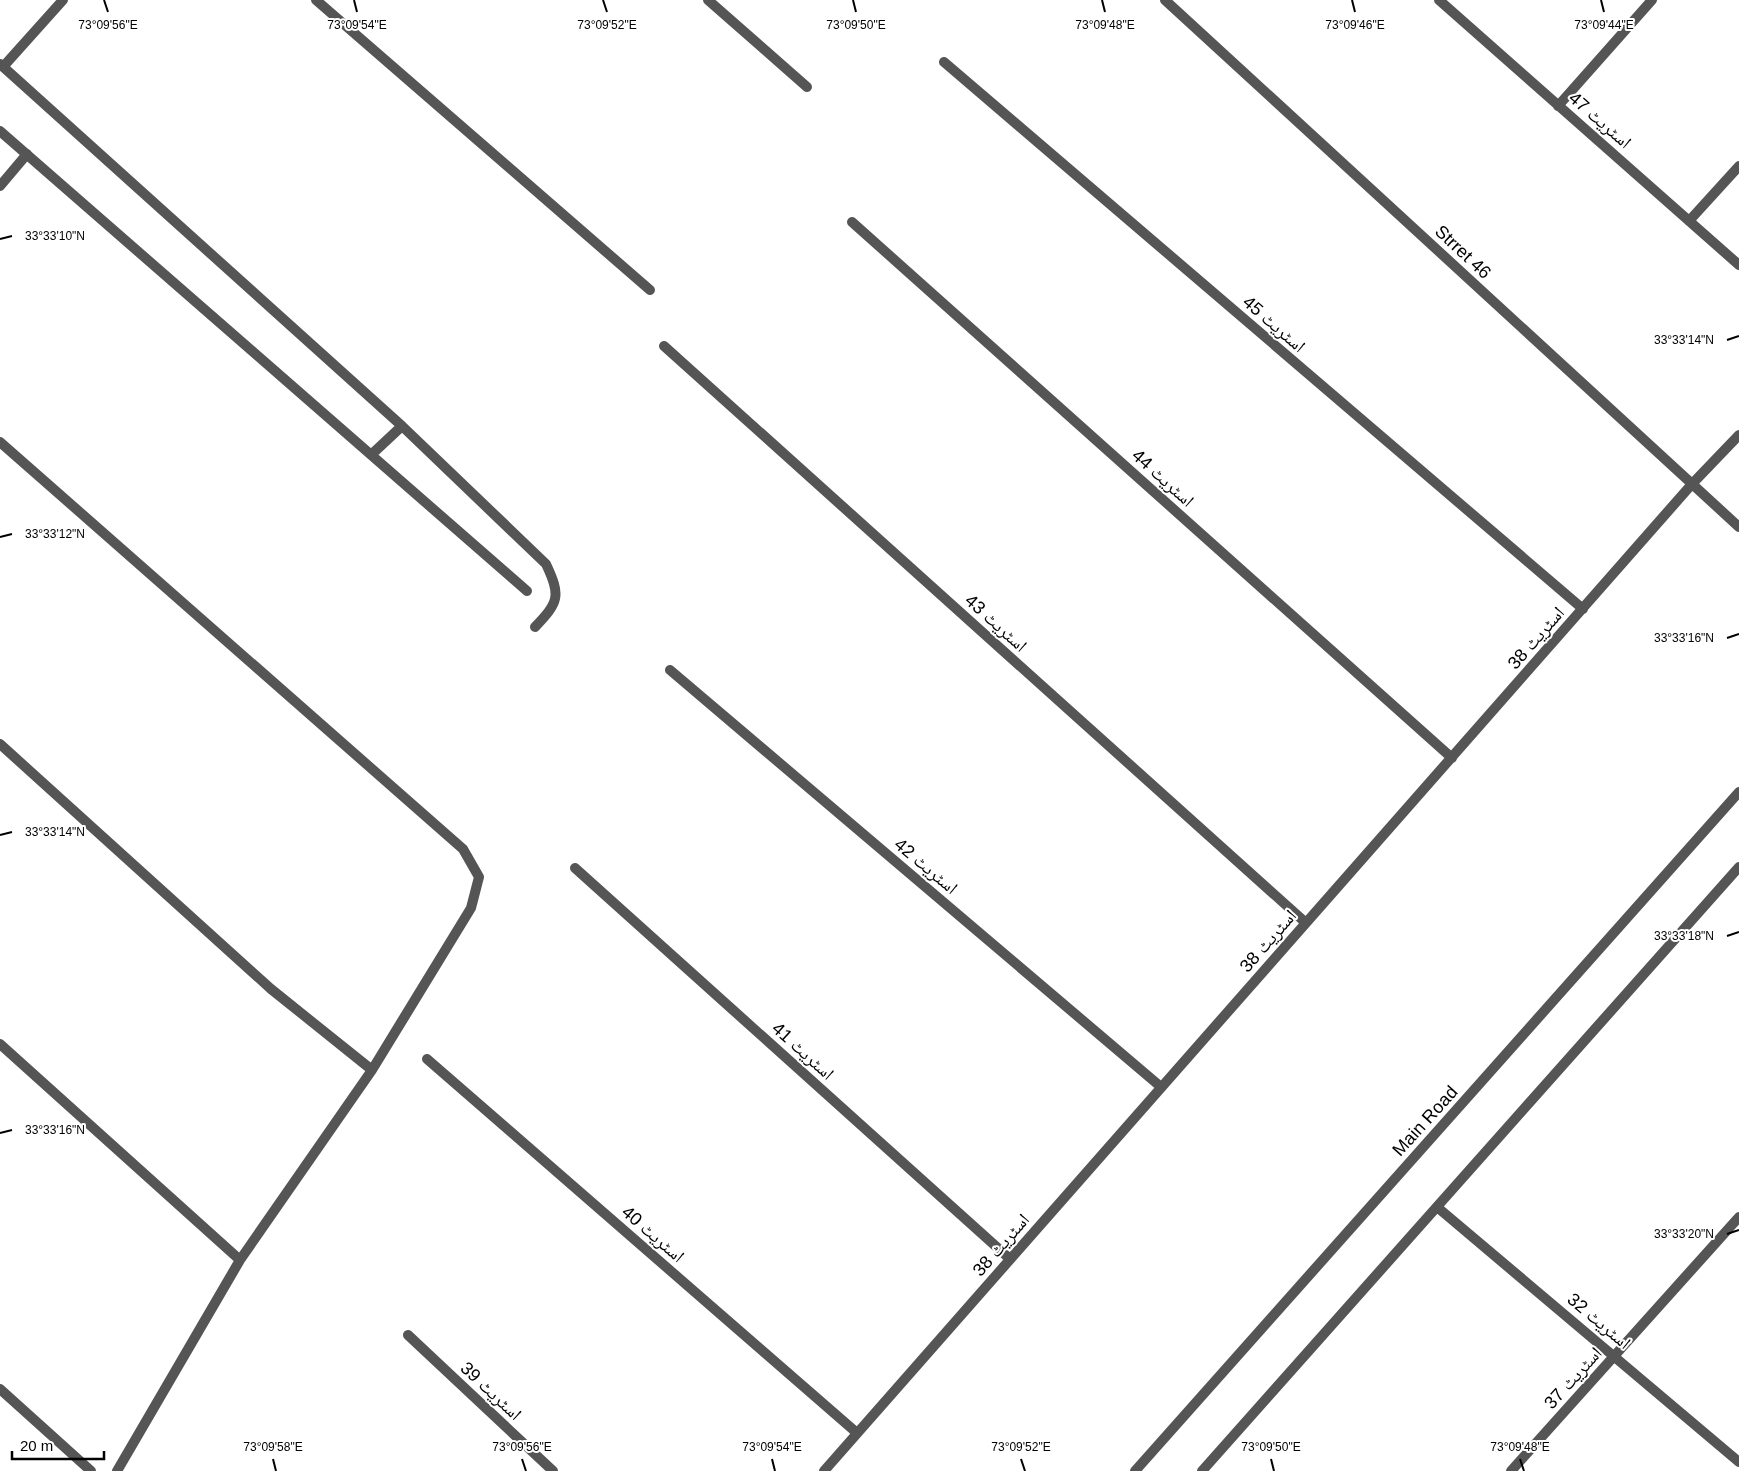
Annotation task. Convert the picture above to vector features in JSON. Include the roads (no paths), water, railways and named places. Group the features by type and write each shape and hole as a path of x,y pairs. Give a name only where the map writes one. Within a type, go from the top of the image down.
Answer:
{"street":[{"path":"63,0 2,65 402,426 546,564 556,586 554,608 535,627"},
{"path":"316,0 650,290"},
{"path":"708,0 807,87"},
{"name":"Strret 46","path":"1165,0 1739,527"},
{"name":"اسٹریٹ 47","path":"1439,0 1739,265"},
{"path":"1558,106 1652,0"},
{"name":"اسٹریٹ 45","path":"944,62 1583,609"},
{"path":"0,131 527,590"},
{"path":"0,186 27,154"},
{"path":"1689,220 1739,166"},
{"name":"اسٹریٹ 44","path":"852,222 1452,758"},
{"name":"اسٹریٹ 43","path":"664,346 1306,924"},
{"path":"372,454 402,426"},
{"name":"اسٹریٹ 38","path":"824,1471 1692,484 1739,434"},
{"path":"0,442 463,849 479,877 471,908 372,1070 240,1260 117,1471"},
{"name":"اسٹریٹ 42","path":"670,670 1161,1087"},
{"path":"0,744 271,988 372,1070"},
{"name":"Main Road","path":"1135,1471 1739,792"},
{"path":"1202,1471 1739,867"},
{"name":"اسٹریٹ 41","path":"575,868 1010,1259"},
{"path":"0,1044 240,1260"},
{"name":"اسٹریٹ 40","path":"427,1058 857,1433"},
{"name":"اسٹریٹ 32","path":"1437,1206 1739,1462"},
{"name":"اسٹریٹ 37","path":"1511,1471 1739,1218"},
{"name":"اسٹریٹ 39","path":"408,1336 553,1471"},
{"path":"0,1389 91,1471"}]}
